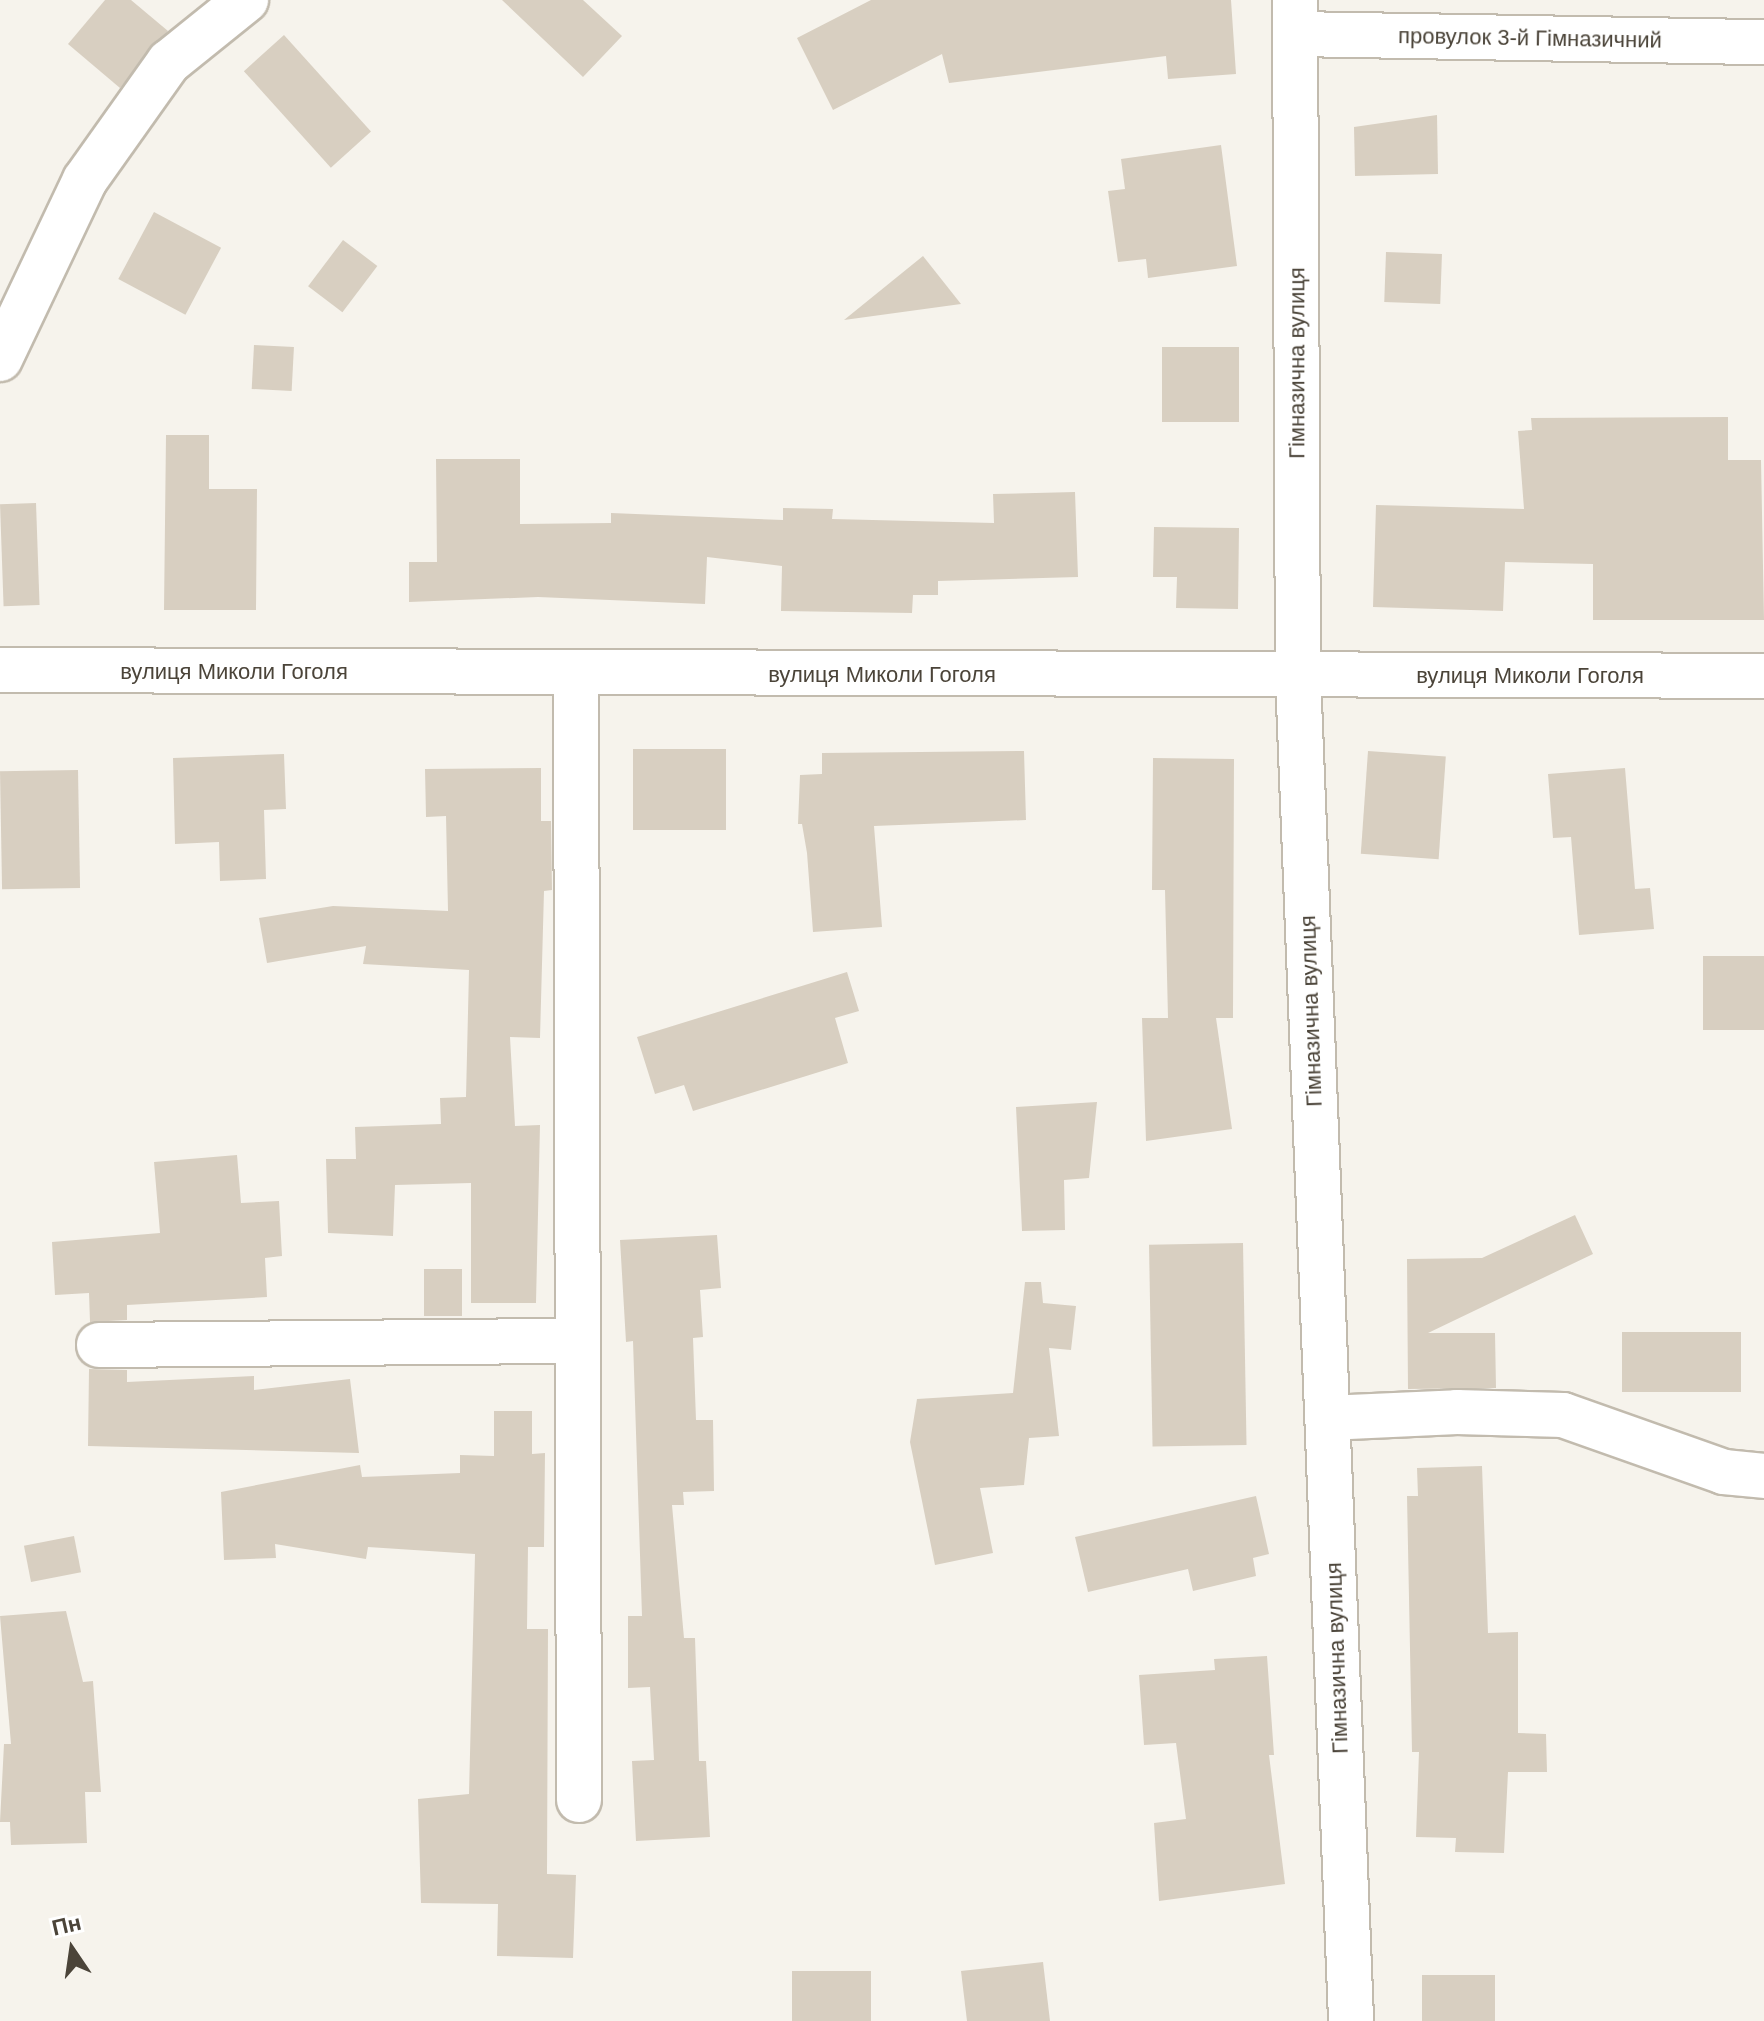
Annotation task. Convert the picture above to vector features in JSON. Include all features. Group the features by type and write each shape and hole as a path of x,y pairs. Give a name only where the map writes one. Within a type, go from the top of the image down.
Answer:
{"street":[{"path":"0,359 85,180 169,62 246,0"},
{"name":"провулок 3-й Гімназичний","path":"1295,17 1764,42"},
{"name":"Гімназична вулиця","path":"1295,17 1298,676 1351,2021"},
{"name":"вулиця Миколи Гоголя","path":"0,670 1764,676"},
{"path":"576,674 579,1800"},
{"path":"99,1345 577,1341"},
{"path":"1327,1418 1457,1412 1563,1415 1724,1472 1764,1476"}],"building":[{"path":"105,0 131,0 168,31 120,88 68,44"},
{"path":"502,0 583,0 622,36 583,77"},
{"path":"871,0 1231,0 1236,74 1168,79 1166,56 949,83 942,54 833,110 797,38"},
{"path":"284,35 371,132 331,168 244,71"},
{"path":"1437,115 1438,174 1355,176 1354,127"},
{"path":"1221,145 1237,266 1148,278 1146,259 1118,262 1108,191 1125,189 1121,159"},
{"path":"154,212 221,248 185,315 118,279"},
{"path":"343,240 377,266 342,312 308,286"},
{"path":"1386,252 1442,254 1440,304 1384,302"},
{"path":"923,256 961,304 844,320"},
{"path":"254,345 294,347 292,391 252,389"},
{"path":"1162,347 1239,347 1239,422 1162,422"},
{"path":"1728,417 1728,460 1761,460 1764,620 1593,620 1593,564 1505,562 1503,611 1373,607 1376,505 1524,509 1518,431 1532,430 1531,418"},
{"path":"166,435 209,435 209,489 257,489 256,610 164,610"},
{"path":"436,459 520,459 520,524 611,523 611,513 783,520 783,508 833,509 832,519 994,523 993,494 1075,492 1078,577 938,581 938,595 913,595 912,613 781,611 782,566 707,557 705,604 538,597 409,602 409,562 437,562"},
{"path":"36,503 40,605 4,606 0,504"},
{"path":"1154,527 1239,528 1238,609 1176,608 1177,577 1153,577"},
{"path":"633,749 726,749 726,830 633,830"},
{"path":"1024,751 1026,820 874,826 882,927 813,932 807,853 802,824 798,824 800,775 822,774 822,753"},
{"path":"1368,751 1446,756 1439,859 1361,854"},
{"path":"284,754 286,809 264,810 266,879 220,881 219,842 175,844 173,758"},
{"path":"1153,758 1234,759 1233,1018 1216,1018 1232,1129 1146,1141 1142,1018 1168,1018 1165,890 1152,890"},
{"path":"541,768 541,821 551,821 552,890 544,891 540,1038 510,1037 515,1126 540,1125 536,1303 471,1303 471,1183 395,1185 393,1236 328,1233 326,1159 356,1159 355,1127 441,1124 440,1098 466,1097 469,970 363,964 366,946 267,963 259,918 333,906 448,911 446,816 426,817 425,769"},
{"path":"1625,768 1635,889 1650,888 1654,929 1579,935 1571,837 1553,838 1548,774"},
{"path":"78,770 80,888 2,889 0,771"},
{"path":"1703,956 1764,956 1764,1030 1703,1030"},
{"path":"847,972 859,1011 835,1018 848,1063 693,1111 684,1085 655,1094 637,1037"},
{"path":"1097,1102 1089,1178 1064,1180 1065,1230 1022,1231 1016,1107"},
{"path":"237,1155 241,1203 279,1201 282,1256 265,1258 267,1297 127,1305 127,1320 90,1322 89,1293 55,1295 52,1242 160,1233 154,1162"},
{"path":"1575,1215 1593,1254 1428,1333 1495,1333 1496,1388 1408,1389 1407,1259 1482,1258"},
{"path":"717,1235 721,1288 700,1290 703,1337 693,1338 696,1420 713,1420 714,1491 683,1492 684,1505 672,1505 684,1638 695,1638 699,1761 706,1761 710,1837 636,1841 632,1761 654,1760 650,1687 628,1688 628,1616 642,1616 633,1341 626,1342 620,1240"},
{"path":"1243,1243 1247,1445 1153,1447 1149,1245"},
{"path":"424,1269 462,1269 462,1316 424,1316"},
{"path":"1025,1282 1041,1282 1043,1303 1076,1306 1071,1350 1049,1348 1059,1436 1029,1438 1024,1485 980,1488 993,1553 935,1565 910,1442 917,1399 1013,1393"},
{"path":"1622,1332 1741,1332 1741,1392 1622,1392"},
{"path":"89,1369 127,1370 127,1382 254,1376 254,1390 350,1379 359,1453 88,1446"},
{"path":"494,1411 532,1411 532,1454 545,1453 544,1547 528,1547 527,1629 548,1629 547,1874 576,1875 573,1958 497,1956 498,1904 421,1903 418,1799 469,1794 475,1554 368,1547 366,1559 275,1544 276,1558 224,1560 221,1492 360,1465 362,1477 460,1473 460,1455 494,1456"},
{"path":"1482,1466 1488,1633 1518,1632 1518,1733 1546,1734 1547,1772 1508,1772 1504,1853 1455,1852 1456,1838 1416,1837 1419,1752 1412,1752 1407,1496 1418,1496 1417,1468"},
{"path":"1256,1496 1269,1554 1253,1558 1256,1576 1193,1591 1188,1569 1088,1592 1075,1537"},
{"path":"74,1536 81,1572 31,1582 24,1546"},
{"path":"66,1611 83,1682 93,1681 101,1792 85,1792 87,1843 11,1845 10,1822 0,1822 4,1744 11,1744 0,1616"},
{"path":"1267,1656 1274,1755 1269,1755 1285,1884 1159,1901 1154,1823 1186,1819 1176,1743 1144,1745 1139,1675 1215,1670 1214,1659"},
{"path":"1043,1962 1050,2021 967,2021 961,1971"},
{"path":"792,1971 871,1971 871,2021 792,2021"},
{"path":"1422,1975 1495,1975 1495,2021 1422,2021"}]}
